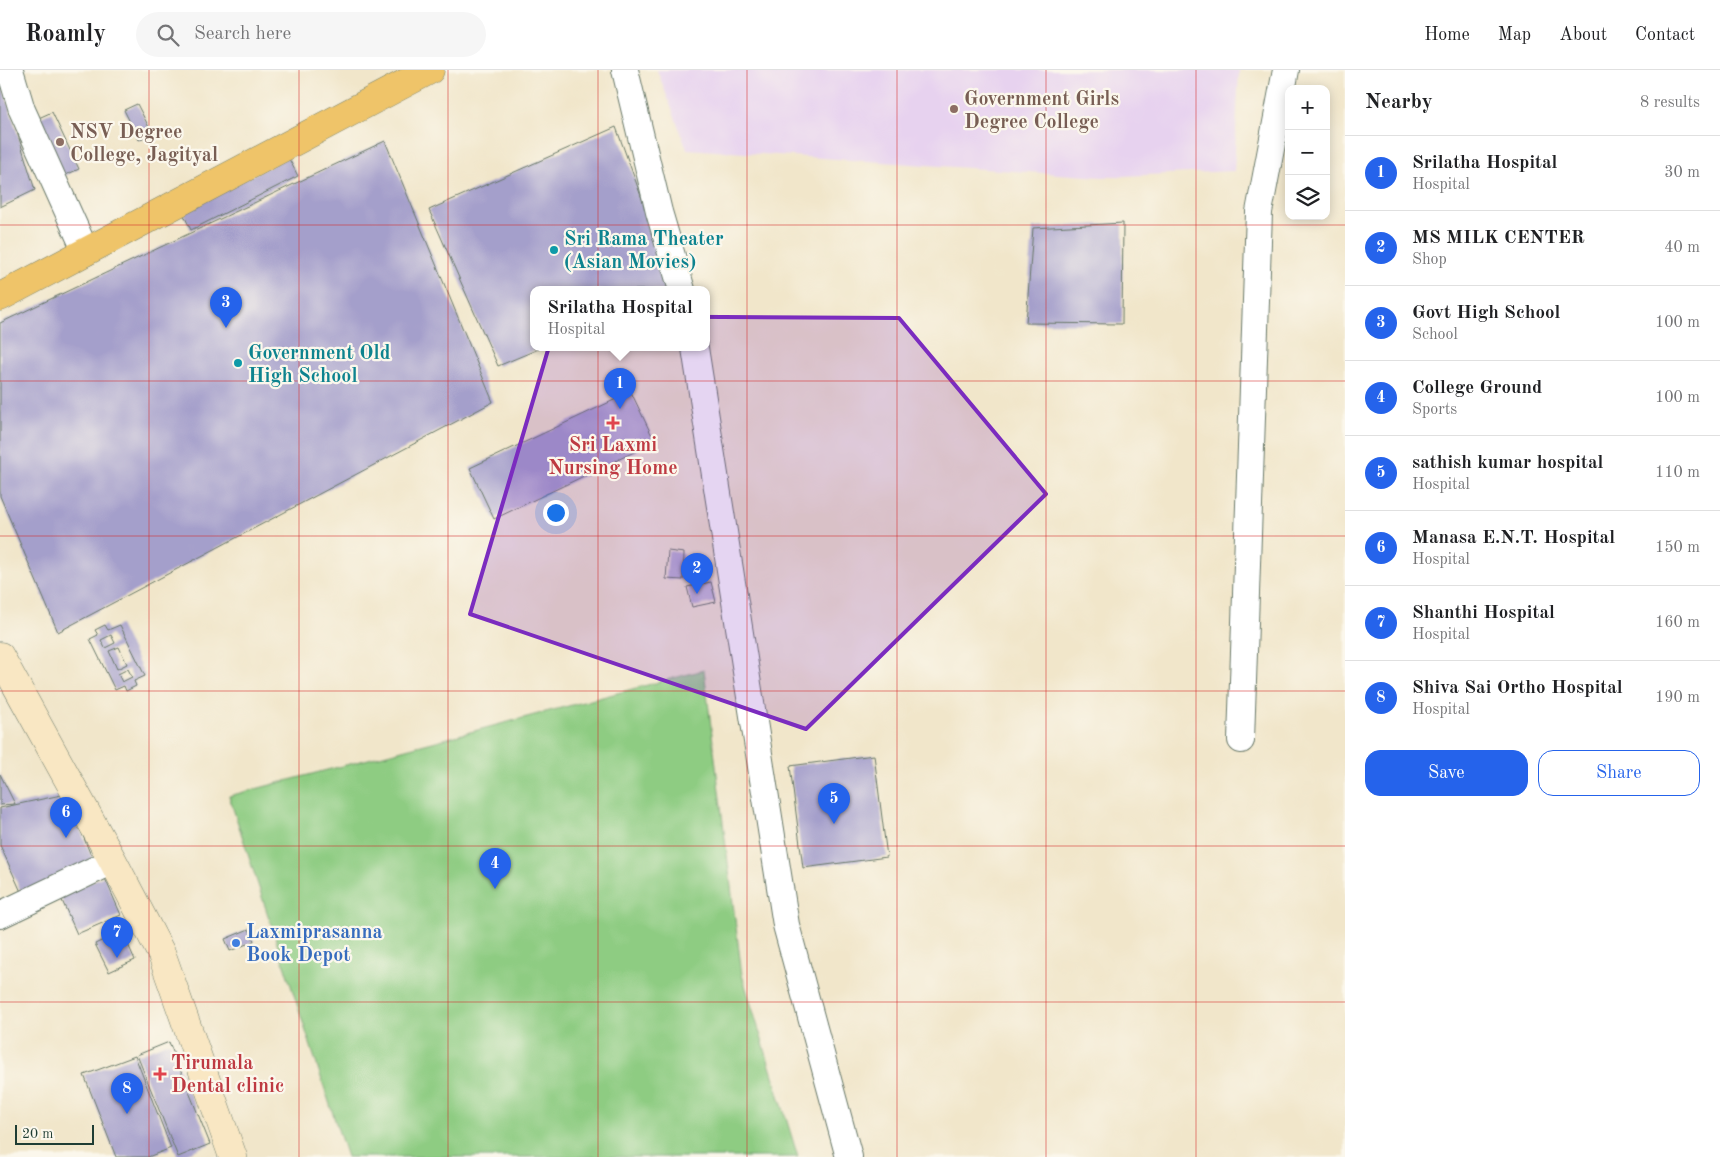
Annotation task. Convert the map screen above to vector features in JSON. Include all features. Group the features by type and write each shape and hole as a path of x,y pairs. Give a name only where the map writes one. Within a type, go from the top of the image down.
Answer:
{"highway":[{"path":"0,297 430,70"}],"main road":[{"path":"0,656 113,861 162,955 233,1157"}],"street":[{"path":"10,70 22,110 86,252"},
{"path":"625,70 659,212 681,286"},
{"path":"1241,740 1259,212 1286,70"},
{"path":"695,351 786,925 849,1157"},
{"path":"0,915 113,861"}],"highlighted area":[{"path":"558,316 899,318 1046,494 806,729 470,614"}],"shaded area":[{"name":"Government Girls Degree College","path":"657,70 1239,70 1234,171 1102,177 687,149"}],"green space":[{"path":"704,670 742,975 798,1157 347,1157 229,796"}],"building":[{"path":"0,77 35,190 0,207"},
{"path":"137,104 152,133 139,140 124,110"},
{"path":"52,112 79,169 59,178 32,121"},
{"name":"Sri Rama Theater (Asian Movies)","path":"616,127 674,286 530,286 530,351 534,351 498,366 429,210"},
{"name":"Government Old High School","path":"385,141 493,402 58,632 0,496 0,323"},
{"path":"288,157 298,176 191,230 182,211"},
{"path":"1123,223 1122,324 1026,323 1033,228"},
{"path":"631,392 655,442 494,519 470,468"},
{"path":"668,551 684,553 683,580 666,579"},
{"path":"711,582 716,602 692,607 687,587"},
{"path":"105,625 108,630 120,625 145,676 134,681 136,686 126,691 124,686 115,690 90,639 98,635 95,630","holes":["111,635 115,643 105,648 101,640","119,647 127,664 117,669 109,651","128,669 132,677 122,682 118,674"]},
{"path":"874,755 887,857 803,868 790,766"},
{"path":"0,774 15,804 0,805"},
{"path":"66,794 94,863 22,894 0,845 0,808"},
{"path":"104,876 121,915 77,934 60,896"},
{"path":"249,929 254,941 230,951 225,939"},
{"path":"122,931 135,960 109,972 95,944"},
{"path":"169,1042 210,1144 178,1157 137,1055"},
{"path":"135,1056 171,1148 148,1157 116,1157 84,1075"}],"place":[{"name":"Government Girls Degree College","path":"954,109"},
{"name":"NSV Degree College, Jagityal","path":"60,142"},
{"name":"Sri Rama Theater (Asian Movies)","path":"554,250"},
{"name":"Govt High School","path":"226,328"},
{"name":"Government Old High School","path":"238,363"},
{"name":"Srilatha Hospital","path":"620,409"},
{"name":"Sri Laxmi Nursing Home","path":"613,423"},
{"name":"MS MILK CENTER","path":"697,594"},
{"name":"sathish kumar hospital","path":"834,824"},
{"name":"Manasa E.N.T. Hospital","path":"66,838"},
{"name":"College Ground","path":"495,889"},
{"name":"Laxmiprasanna Book Depot","path":"236,943"},
{"name":"Shanthi Hospital","path":"117,958"},
{"name":"Tirumala Dental clinic","path":"160,1074"},
{"name":"Shiva Sai Ortho Hospital","path":"127,1114"}]}
